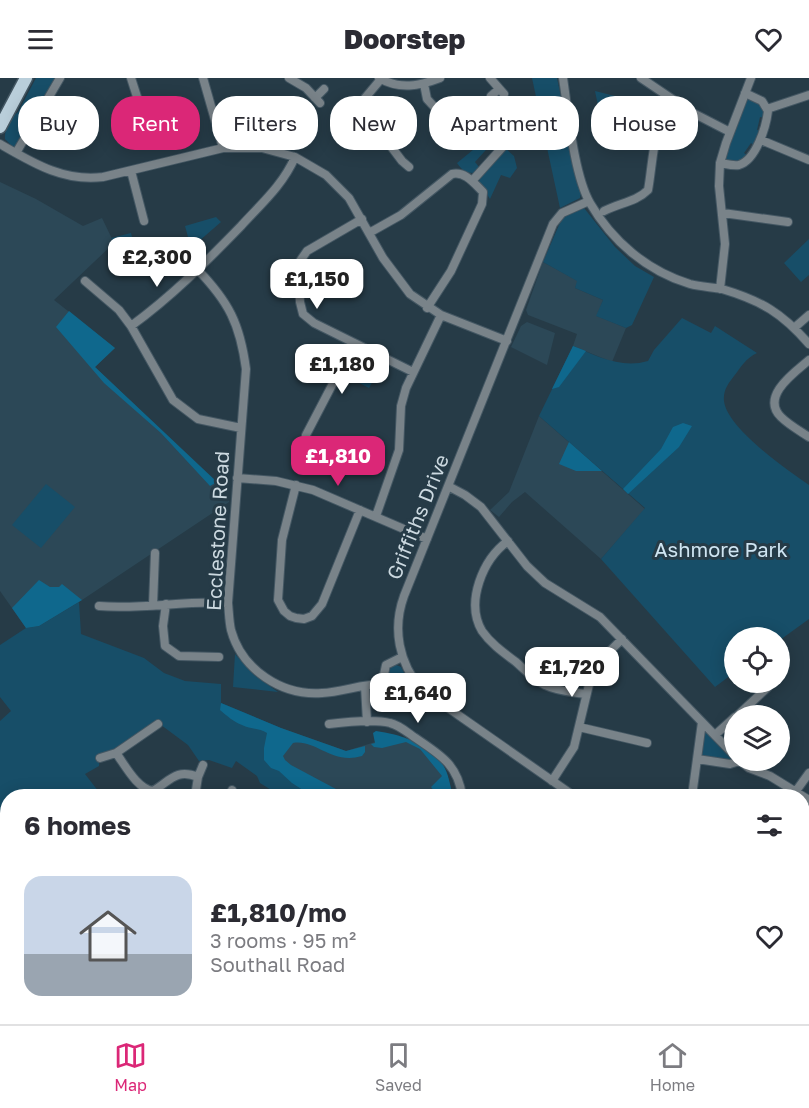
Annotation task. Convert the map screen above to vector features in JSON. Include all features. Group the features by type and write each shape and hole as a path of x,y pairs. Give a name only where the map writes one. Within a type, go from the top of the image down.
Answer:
{"main road":[{"path":"0,127 26,78"}],"street":[{"path":"16,153 60,78"},
{"path":"131,78 137,96"},
{"path":"203,78 212,110"},
{"path":"290,78 306,88 318,100 324,89"},
{"path":"409,167 400,164 365,112 365,98 380,79 407,87 440,78"},
{"path":"490,78 501,92 491,96"},
{"path":"563,78 575,153 589,201 615,237 647,264 690,284 720,289 771,309 809,344"},
{"path":"642,78 666,96"},
{"path":"720,289 725,244 719,186 720,163 752,78"},
{"path":"424,84 429,102"},
{"path":"720,163 734,165 744,163 761,140 767,109 759,99 745,93"},
{"path":"767,109 809,95"},
{"path":"698,115 730,132"},
{"path":"761,140 809,160"},
{"path":"0,144 53,172 91,179 215,150"},
{"path":"269,150 295,157 318,169 334,182 349,198 402,286 427,308 507,341"},
{"path":"472,181 500,150"},
{"path":"604,211 635,199 648,190 655,150"},
{"path":"131,326 197,269 277,188 289,171 295,157"},
{"path":"131,171 144,222"},
{"path":"369,233 400,215 452,174 461,174 483,192 482,204 451,271 427,308"},
{"path":"611,196 614,206"},
{"name":"Griffiths Drive","path":"564,789 422,690 402,657 397,632 399,609 553,224 562,213 589,201"},
{"path":"723,213 788,222"},
{"path":"362,219 307,251 298,264 303,314 309,320 413,372"},
{"name":"Ecclestone Road","path":"197,269 222,298 237,323 246,369 228,603 231,629 237,646 247,661 264,677 284,688 305,693 331,692 382,684 422,690"},
{"path":"85,281 119,310 131,326 173,400 198,419 241,428"},
{"path":"376,516 399,450 401,406 413,372 441,315"},
{"path":"794,328 809,315"},
{"path":"306,435 354,343"},
{"path":"809,360 785,381 774,402 779,415 809,437"},
{"path":"237,478 296,485 376,516 427,539"},
{"path":"296,485 282,540 278,591 280,606 290,616 304,619 312,616 322,604 360,510"},
{"path":"448,486 481,507 527,566 545,583 593,612 622,639 724,744"},
{"path":"508,541 495,552 477,589 475,604 480,626 492,642 540,682 553,688 585,694"},
{"path":"153,605 155,553"},
{"path":"99,606 123,608 198,602 228,603"},
{"path":"166,604 163,626 165,646 179,656 219,657"},
{"path":"552,781 570,754 593,668 622,639"},
{"path":"382,684 386,665 402,657"},
{"path":"365,686 367,722"},
{"path":"748,705 761,693"},
{"path":"329,724 367,722 393,724 432,748 447,761 455,771 460,789"},
{"path":"693,789 702,722"},
{"path":"100,758 117,753 158,724"},
{"path":"579,727 647,743"},
{"path":"715,735 724,727"},
{"path":"117,753 142,789"},
{"path":"697,759 724,763"},
{"path":"196,789 203,765"},
{"path":"757,771 793,789"},
{"path":"797,789 809,773"},
{"path":"156,789 177,774 190,774 198,777"}],"shaded area":[{"path":"0,182 36,199 83,226 102,218 114,243 54,300 115,348 95,367 229,495 229,502 82,600 39,626 26,628 0,591"},
{"path":"543,262 578,281 575,288 603,300 597,316 626,328 612,362 573,346 577,334 528,315 526,310"},
{"path":"69,311 115,348 95,367 217,482 210,486 161,433 104,383 56,327"},
{"path":"527,322 555,333 547,365 511,347 521,326"},
{"path":"573,346 586,351 559,387 552,389"},
{"path":"539,416 645,509 601,559 525,492 512,502 499,517 490,510 509,492"},
{"path":"683,423 692,426 679,447 628,494 623,489 661,449 673,427"},
{"path":"569,442 602,471 576,471 559,464"},
{"path":"39,580 50,587 59,587 62,584 82,600 39,626 26,628 12,608"},
{"path":"221,703 281,728 346,751 365,746 365,752 362,756 341,757 309,745 293,743 283,756 285,760 336,789 301,789 279,771 271,768 264,760 267,733 233,721 220,710"},
{"path":"281,728 346,751 388,738 404,737 442,763 451,789 317,789 268,759"},
{"path":"376,731 395,735 413,741 430,751 445,769 451,789 433,789 431,787 442,776 420,749 406,742 382,748 374,747 371,744 375,743 373,733"}],"green space":[{"path":"36,78 56,78 46,96 26,96"},
{"path":"532,78 557,78 561,96 536,96"},
{"path":"595,91 615,96 596,96"},
{"path":"752,99 764,108 765,118 760,117 757,130 762,131 755,146 751,143 744,153 748,156 734,164 724,161 746,100"},
{"path":"18,112 18,144 14,148 5,139 7,128"},
{"path":"473,150 486,150 475,162 479,167 474,173 462,169 457,163"},
{"path":"503,150 507,150 514,156 517,168 510,178 501,175 490,199 479,179"},
{"path":"548,150 572,150 581,192 580,198 560,208"},
{"path":"584,208 615,247 635,266 654,277 632,325 626,328 596,316 603,300 575,288 577,281 543,262 565,216"},
{"path":"216,217 221,222 191,248 185,226"},
{"path":"131,233 132,237 135,237 139,255 148,254 134,270 111,245 114,243 111,238"},
{"path":"809,239 809,275 801,282 784,263"},
{"name":"Ashmore Park","path":"682,318 711,333 715,326 757,353 744,363 726,387 724,401 728,412 735,423 759,448 809,485 809,619 790,633 790,627 724,627 724,680 715,687 601,559 645,508 539,416 573,346 600,357 628,363 648,361 654,350"},
{"path":"362,351 383,363 369,388 344,375 355,355"},
{"path":"46,484 75,507 41,548 12,525"},
{"path":"79,602 81,634 144,658 164,673 185,681 221,684 221,703 281,728 269,759 318,789 270,789 260,783 257,776 236,761 232,768 209,760 199,761 188,745 157,722 100,755 99,766 85,774 97,789 0,789 0,721 11,711 0,697 0,645 26,628 39,626"},
{"path":"235,654 254,675 278,692 233,687"},
{"path":"394,664 401,667 410,684 388,683 386,674"},
{"path":"707,731 724,749 724,761 701,757 703,734"}]}
